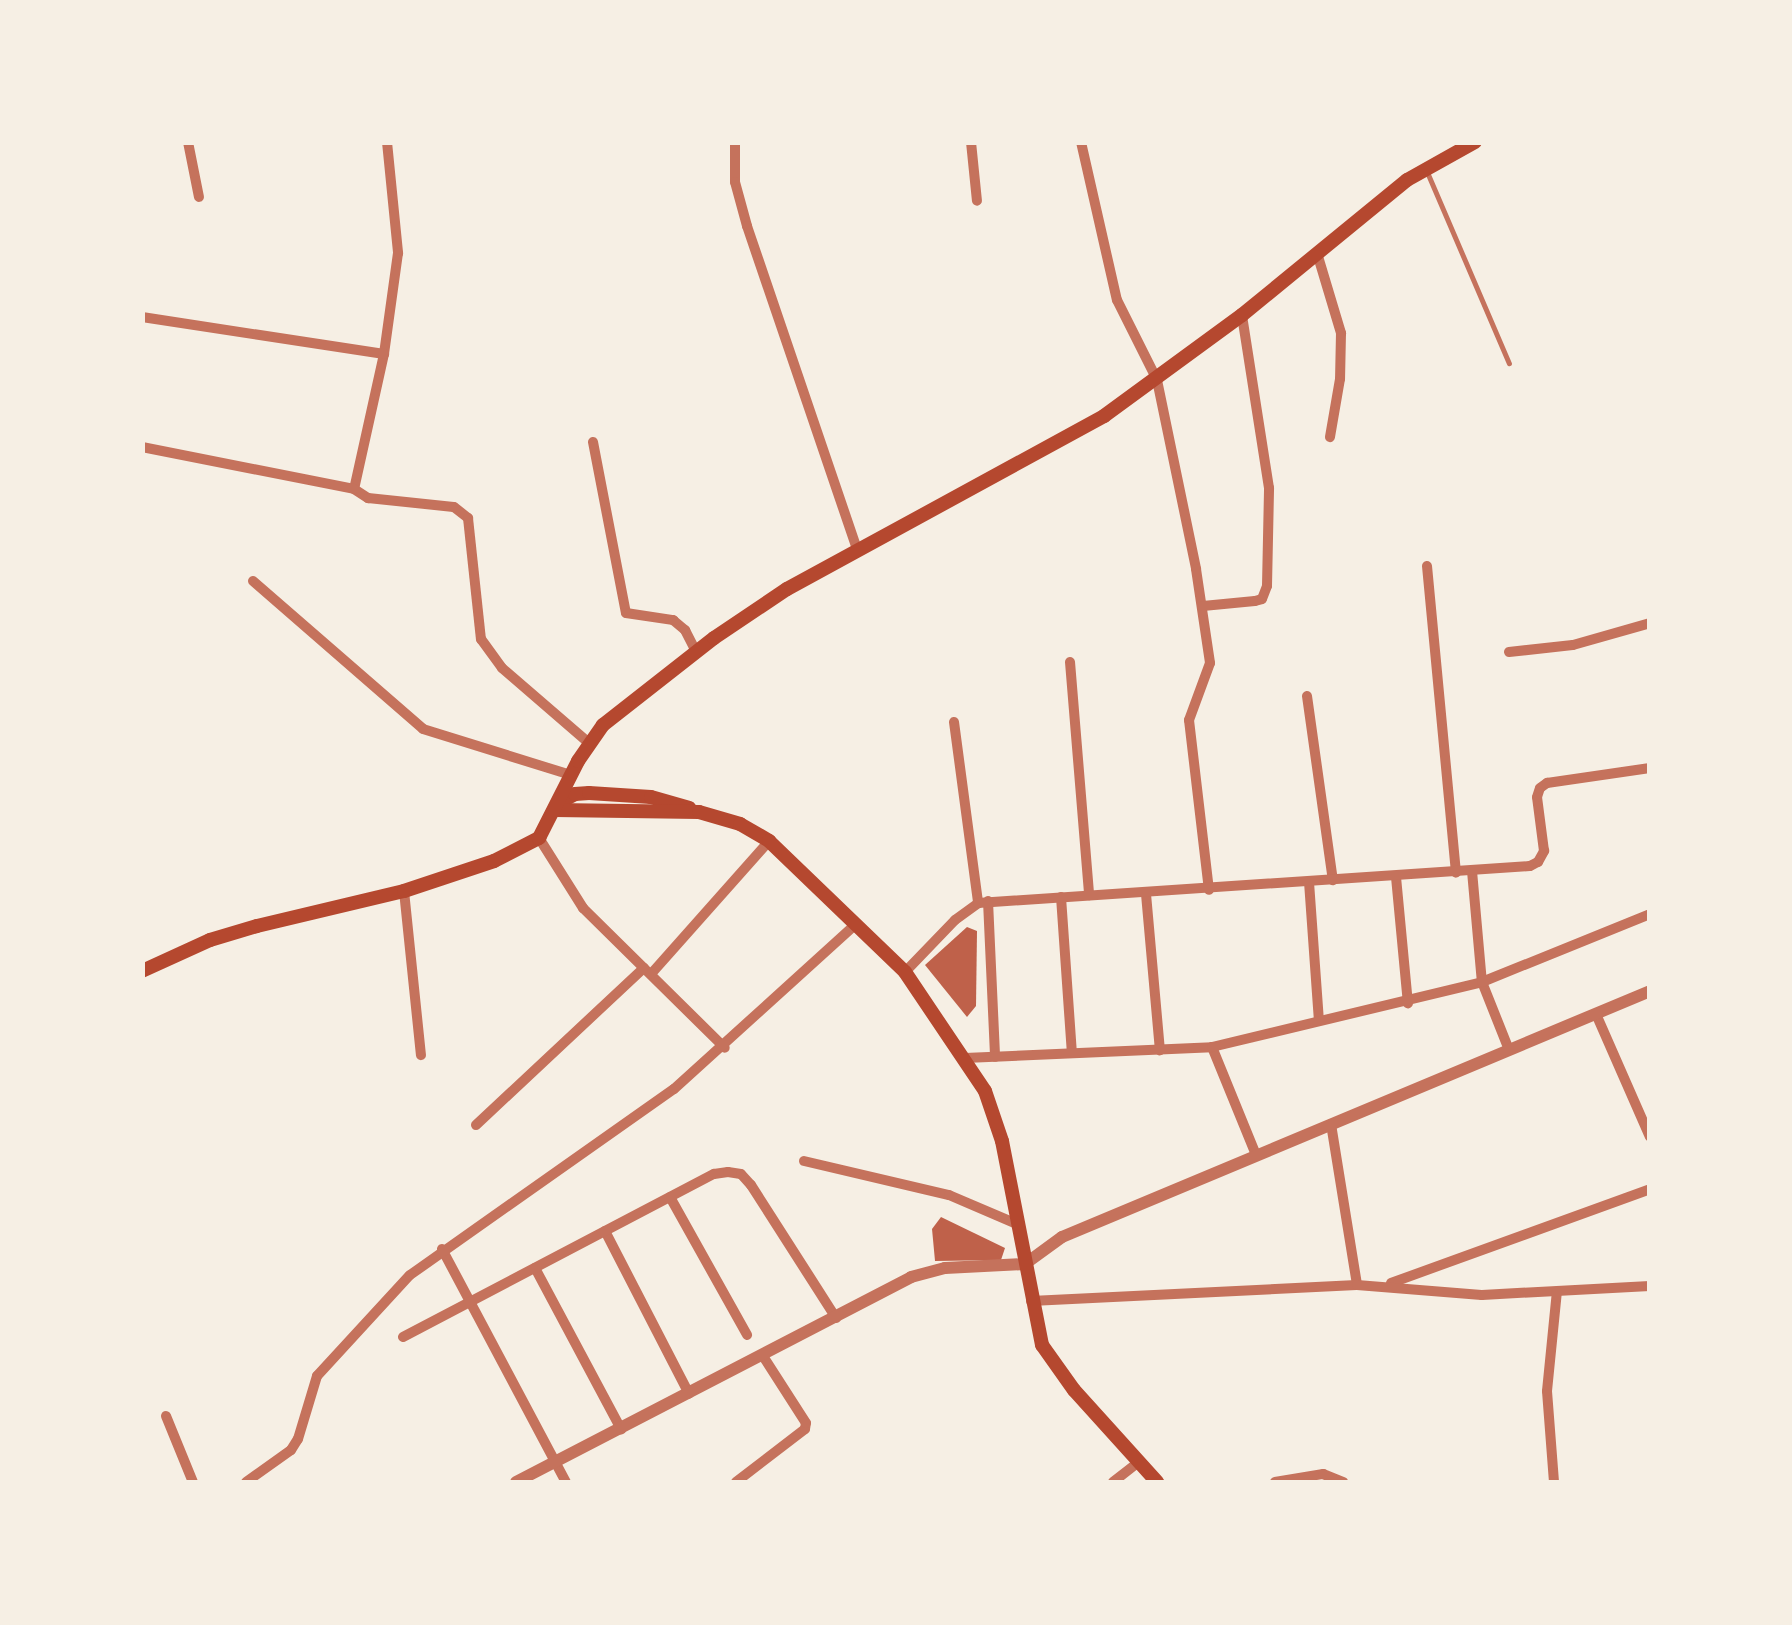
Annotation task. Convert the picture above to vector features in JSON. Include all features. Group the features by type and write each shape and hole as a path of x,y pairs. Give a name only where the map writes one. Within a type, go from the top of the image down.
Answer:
{"main road":[{"path":"142,971 210,940 404,891 494,861 539,838 589,743 624,706 696,652 787,589 1104,416 1157,380 1426,170 1475,142"},
{"path":"555,810 699,812 740,824 770,841 905,972 985,1091 1002,1141 1042,1345 1074,1390 1158,1482"}],"street":[{"path":"188,142 199,197"},
{"path":"354,488 384,354 398,226 387,142"},
{"path":"735,142 735,182 747,226 857,550"},
{"path":"971,142 977,200"},
{"path":"1081,142 1117,300 1157,380 1202,606 1208,676 1192,703 1189,720 1209,890"},
{"path":"1317,252 1341,332 1340,379 1330,437"},
{"path":"1202,606 1262,599 1267,586 1269,488 1242,315"},
{"path":"142,316 384,354"},
{"path":"592,442 626,613 667,618 680,624 696,652"},
{"path":"142,447 354,488 368,498 454,507 468,518 480,639 502,668 589,743"},
{"path":"1427,566 1456,874"},
{"path":"253,581 423,729 571,774"},
{"path":"1510,652 1573,646 1650,623"},
{"path":"1070,662 1089,895"},
{"path":"1307,696 1333,880"},
{"path":"954,722 983,902 995,1057"},
{"path":"905,972 955,920 983,902 1456,874 1538,862 1544,850 1537,797 1547,783 1650,768"},
{"path":"539,838 583,908 725,1048"},
{"path":"476,1125 648,971 770,841"},
{"path":"1472,871 1482,982 1509,1050"},
{"path":"1396,877 1408,1003"},
{"path":"1309,882 1320,1020"},
{"path":"404,891 421,1055"},
{"path":"1146,894 1160,1050"},
{"path":"1061,897 1072,1053"},
{"path":"965,1058 1212,1047 1408,1003 1482,982 1650,914"},
{"path":"246,1482 290,1450 298,1439 310,1390 330,1359 394,1291 442,1249 674,1090 725,1048 856,924"},
{"path":"516,1482 927,1271 1025,1264 1062,1236 1650,991"},
{"path":"1596,1014 1650,1137"},
{"path":"1212,1047 1256,1156"},
{"path":"1331,1124 1357,1286"},
{"path":"804,1161 949,1194 1017,1224"},
{"path":"403,1337 714,1174 742,1174 836,1318"},
{"path":"1385,1286 1650,1189"},
{"path":"670,1197 747,1335"},
{"path":"605,1231 689,1394"},
{"path":"442,1249 566,1482"},
{"path":"534,1268 621,1428"},
{"path":"1031,1301 1357,1286 1482,1295 1650,1286"},
{"path":"1554,1482 1547,1392 1556,1291"},
{"path":"736,1482 804,1429 806,1423 763,1356"},
{"path":"166,1416 193,1482"},
{"path":"1112,1482 1140,1461"},
{"path":"1275,1482 1323,1474 1344,1482"}],"lane":[{"path":"1426,170 1509,363"}],"building":[{"path":"967,927 977,931 976,1006 967,1017 925,965"},
{"path":"941,1217 1005,1248 1001,1260 935,1261 932,1229"}]}
